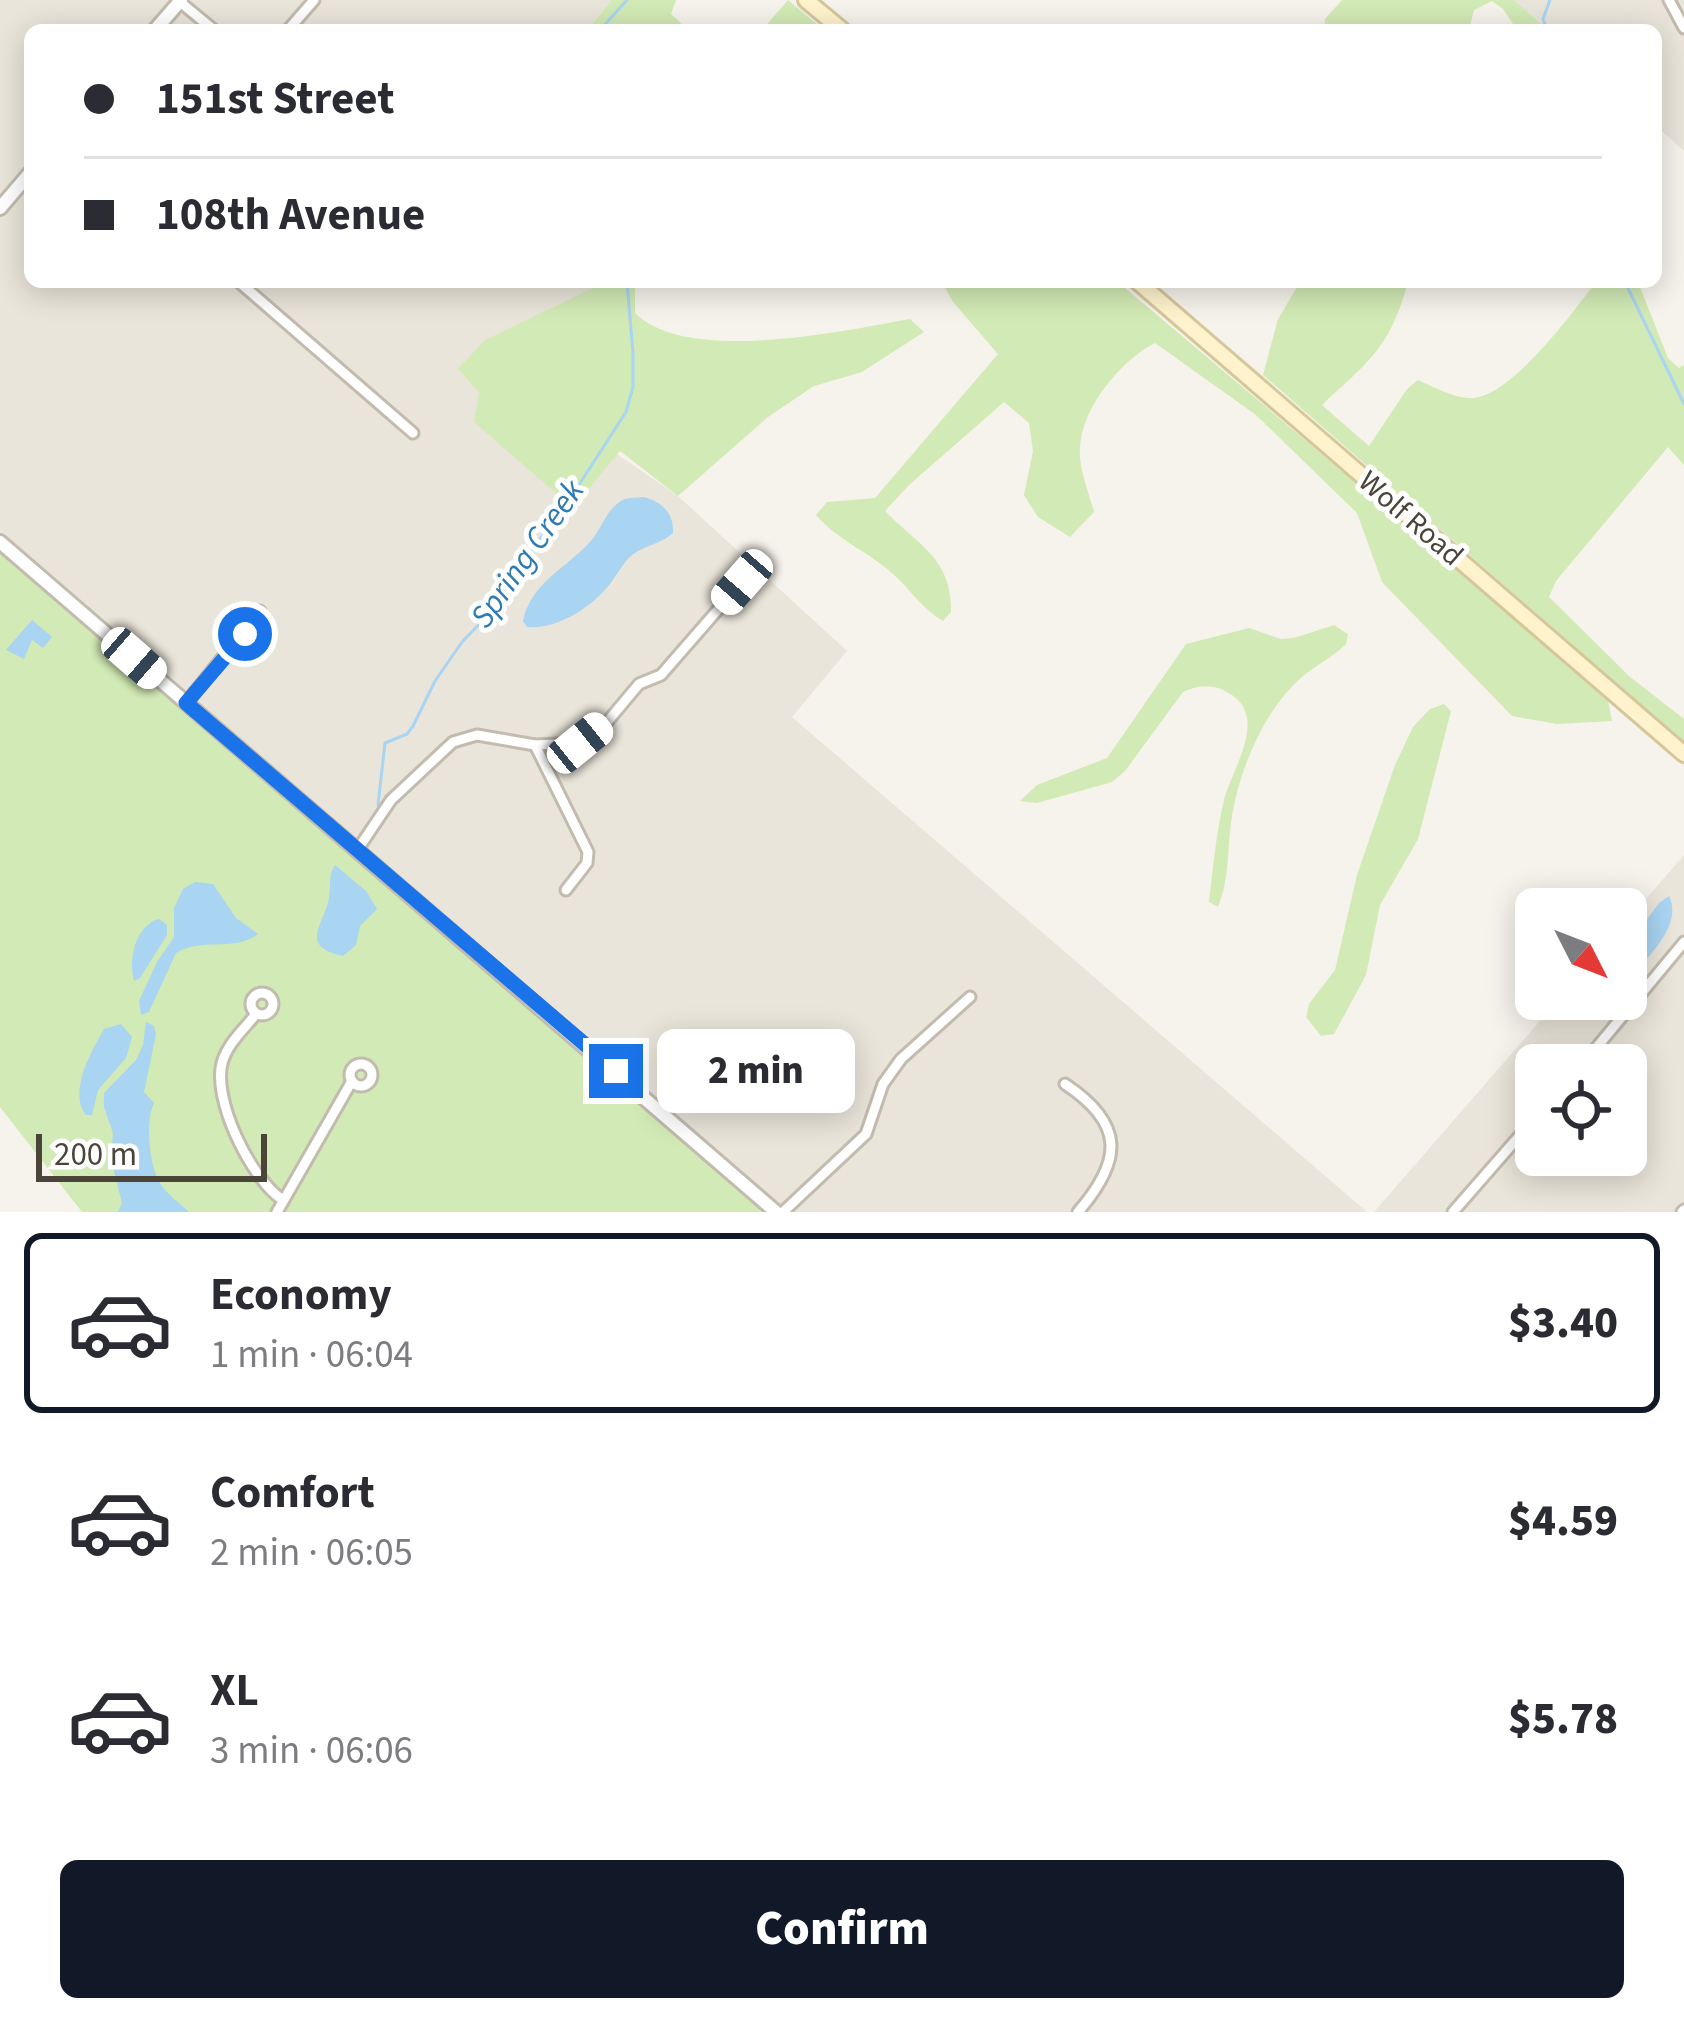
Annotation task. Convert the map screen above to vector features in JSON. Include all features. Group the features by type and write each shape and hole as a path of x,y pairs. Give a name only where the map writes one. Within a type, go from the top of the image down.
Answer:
{"main road":[{"path":"806,0 835,24"},
{"name":"Wolf Road","path":"1145,288 1684,754"}],"street":[{"path":"293,24 314,0"},
{"path":"1669,0 1684,28"},
{"path":"160,24 181,1 207,24"},
{"path":"0,208 24,180"},
{"path":"246,288 412,433"},
{"path":"0,542 780,1212 866,1134 883,1084 901,1059 970,998"},
{"path":"358,849 392,800 453,742 477,735 535,745 580,743 608,721 639,684 661,675 742,582"},
{"path":"186,703 260,611"},
{"path":"535,745 588,852 587,863 566,890"},
{"path":"1599,1044 1684,941"},
{"path":"256,1014 229,1047 220,1075 249,1165 258,1180 283,1200"},
{"path":"277,1212 352,1082"},
{"path":"1065,1084 1097,1108 1111,1141 1111,1163 1105,1177 1078,1212"},
{"path":"1453,1212 1515,1142"}],"shaded area":[{"path":"0,0 177,0 156,24 24,24 24,173 0,199"},
{"path":"188,0 612,0 592,24 166,24"},
{"path":"1514,0 1684,0 1684,151 1662,131 1662,24 1541,24"},
{"path":"24,187 24,288 598,288 479,392 573,507 617,454 678,496 847,651 792,717 1367,1212 787,1212 0,537 0,214"},
{"path":"1684,855 1684,1212 1374,1212 1515,1050 1515,1176 1647,1176 1647,1044 1520,1044 1541,1020 1647,1020 1647,898"}],"green space":[{"path":"612,0 676,0 671,14 682,24 592,24"},
{"path":"788,0 817,24 767,24"},
{"path":"1342,0 1514,0 1541,24 1513,24 1492,1 1474,10 1470,24 1325,24"},
{"path":"593,288 635,288 635,313 659,329 690,338 767,340 910,319 924,332 862,372 814,386 768,417 678,496 620,451 573,508 474,422 479,392 458,369 485,340"},
{"path":"945,288 1125,288 1607,695 1612,721 1557,724 1512,716 1382,582 1357,513 1256,415 1155,343 1116,374 1088,417 1080,455 1094,512 1070,537 1038,517 1024,495 1033,451 1029,423 1004,402 885,511 940,566 951,612 943,621 893,574 816,515 827,502 875,498 998,354"},
{"path":"1296,288 1406,288 1385,338 1322,405 1369,446 1418,380 1459,397 1488,394 1540,351 1591,288 1640,288 1668,358 1679,368 1684,365 1684,465 1668,447 1556,581 1549,597 1629,676 1684,719 1684,742 1263,375 1278,319"},
{"path":"0,547 774,1212 82,1212 0,1107"},
{"path":"1334,625 1348,634 1346,644 1288,690 1248,760 1232,816 1218,907 1209,902 1219,826 1247,728 1240,702 1227,692 1205,686 1183,692 1112,782 1037,803 1020,801 1037,785 1107,758 1186,644 1249,628 1281,639"},
{"path":"1444,704 1451,711 1418,839 1380,905 1366,975 1334,1034 1321,1036 1306,1017 1309,1004 1335,970 1357,875 1395,765 1413,727 1430,709"}],"water":[{"path":"644,497 666,509 673,533 632,555 583,609 550,625 527,627 523,621 527,608 541,586 589,543 619,503"},
{"path":"32,620 52,637 43,648 32,640 24,659 6,650"},
{"path":"335,865 366,891 377,909 360,926 356,945 343,956 322,947 317,935"},
{"path":"195,882 213,884 236,918 258,934 176,953 149,1012 141,1015 139,1001 174,937 174,908 183,889"},
{"path":"1669,896 1671,919 1647,959 1647,919"},
{"path":"159,919 167,925 167,935 134,981 135,944 144,929"},
{"path":"146,1022 156,1034 144,1092 154,1103 149,1132 153,1165 163,1187 189,1212 118,1212 122,1203 111,1159 113,1133 104,1093 136,1060"},
{"path":"121,1024 132,1037 126,1058 98,1090 92,1115 86,1115 79,1095 88,1060 104,1029"}],"waterway":[{"name":"Spring Creek","path":"605,24 627,0"},
{"path":"1545,24 1550,0"},
{"name":"Spring Creek","path":"378,805 385,743 407,734 413,726 435,681 462,642 492,611 626,412 633,387 628,288"},
{"path":"1628,288 1684,404"}],"route":[{"path":"245,634 186,703 616,1071"}]}
